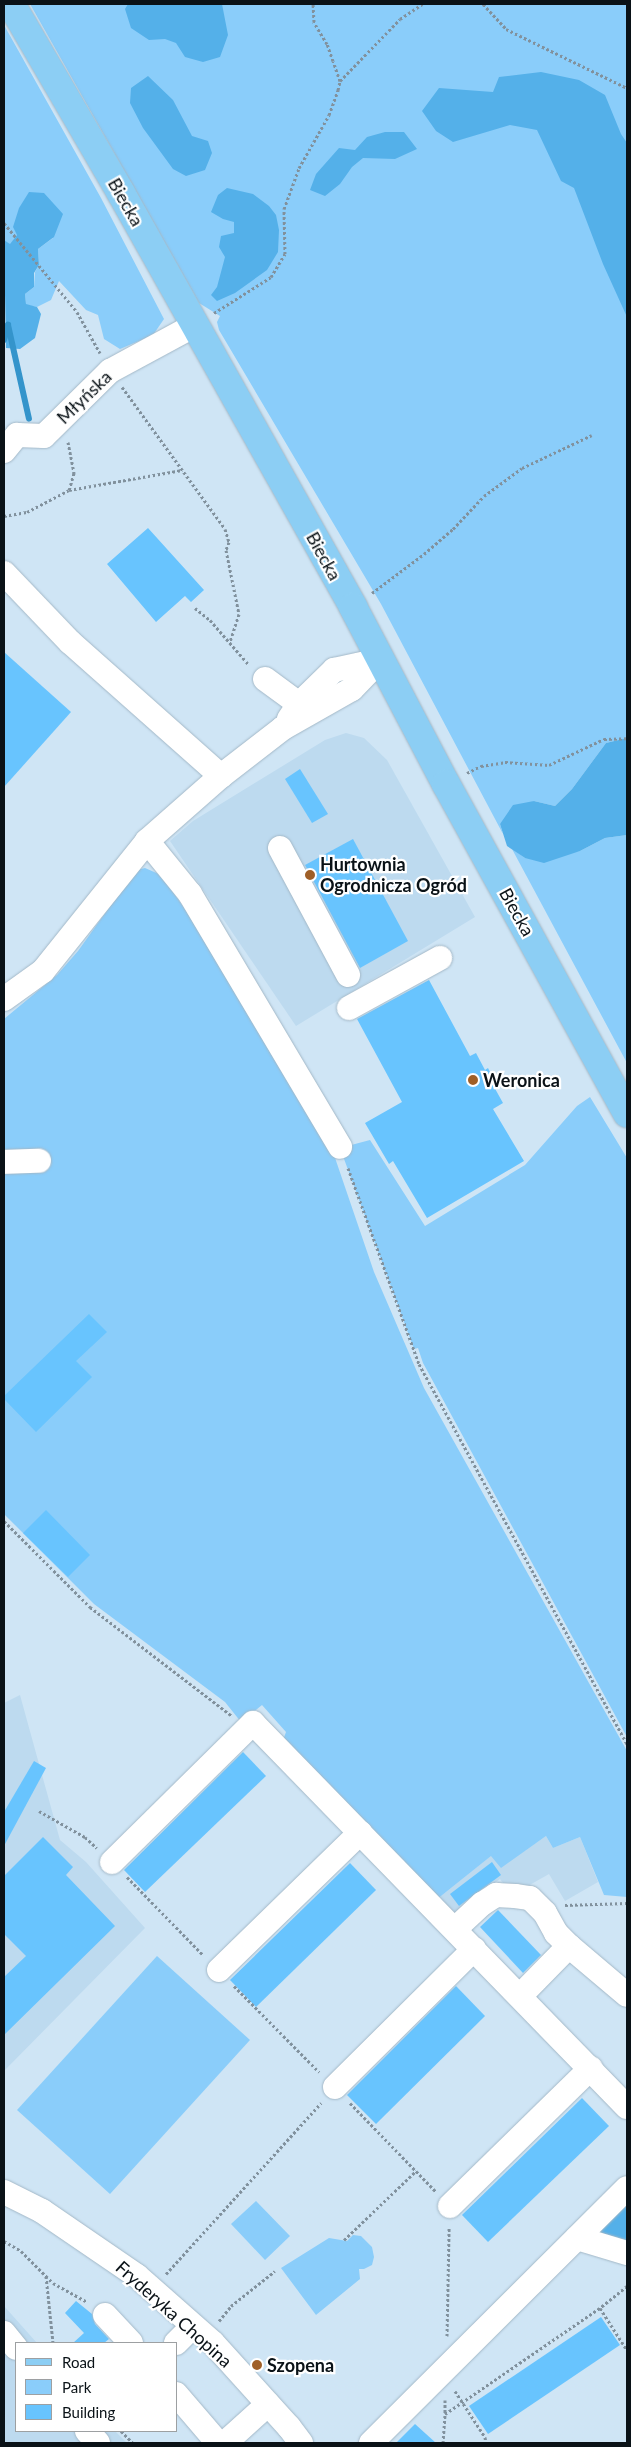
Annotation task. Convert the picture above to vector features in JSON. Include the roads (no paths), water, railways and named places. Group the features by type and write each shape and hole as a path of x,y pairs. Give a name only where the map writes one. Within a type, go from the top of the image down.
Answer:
{"main road":[{"name":"Biecka","path":"10,4 195,325 353,607 446,784 627,1113"}],"street":[{"name":"Młyńska","path":"10,443 44,436 110,371 195,325"},
{"path":"4,573 70,642 221,776"},
{"path":"283,728 299,704 334,670 380,660"},
{"path":"4,999 43,970 147,841 221,776 283,728 352,689 380,660"},
{"path":"265,679 299,704"},
{"path":"147,841 190,894 340,1147"},
{"path":"280,848 348,975"},
{"path":"349,1008 440,958"},
{"path":"4,1162 39,1161"},
{"path":"112,1862 252,1723 627,2107"},
{"path":"219,1970 360,1833"},
{"path":"455,1929 482,1904 496,1895 530,1898 545,1913 556,1933 627,1995"},
{"path":"520,1996 569,1946"},
{"path":"334,2088 474,1949"},
{"path":"450,2206 590,2068"},
{"path":"371,2443 627,2188"},
{"name":"Fryderyka Chopina","path":"4,2192 42,2211 137,2276 200,2332 268,2404 301,2443"},
{"path":"577,2238 627,2253"},
{"path":"105,2315 130,2342"},
{"path":"178,2342 200,2332"},
{"path":"4,2334 15,2347"},
{"path":"178,2397 211,2440 268,2404"},
{"path":"88,2432 98,2443"}],"waterway":[{"path":"4,340 8,325 29,419"}],"place":[{"name":"Hurtownia Ogrodnicza Ogród","path":"310,875"},
{"name":"Weronica","path":"473,1080"},
{"name":"Szopena","path":"257,2365"}]}
